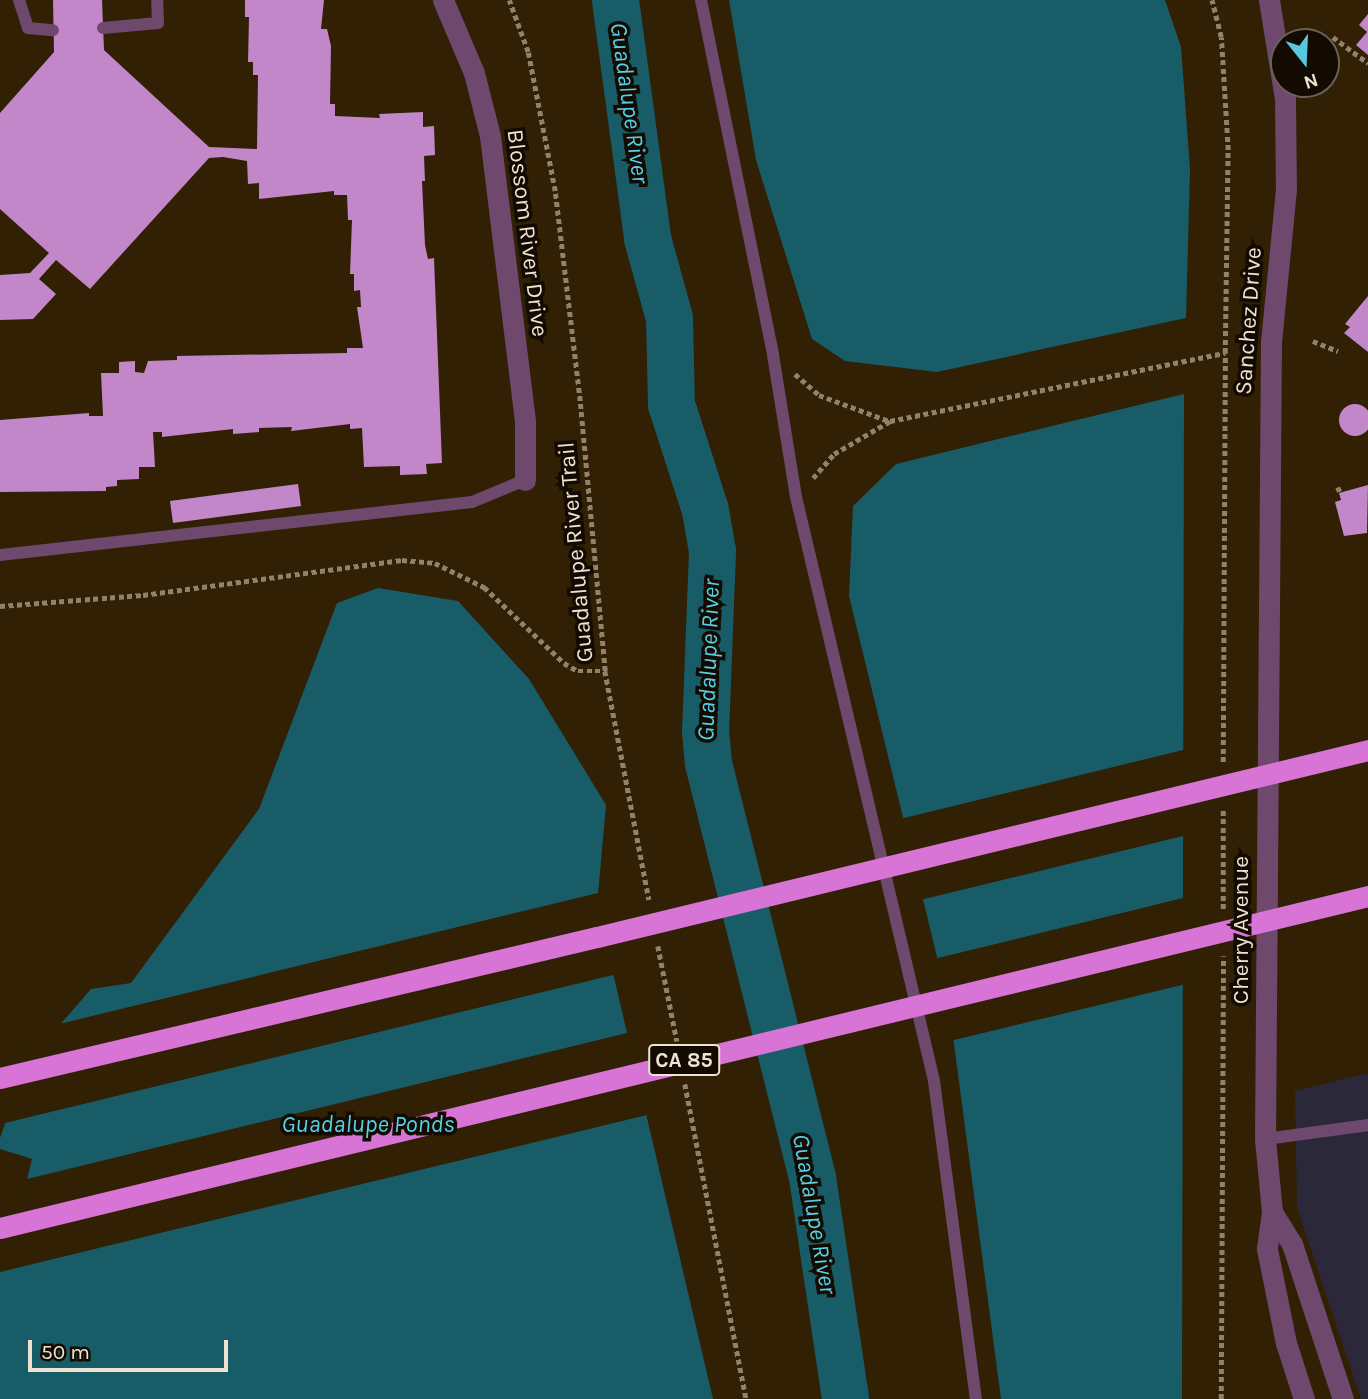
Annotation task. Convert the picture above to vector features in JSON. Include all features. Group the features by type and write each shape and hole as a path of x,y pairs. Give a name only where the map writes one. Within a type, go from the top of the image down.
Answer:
{"highway":[{"path":"0,1078 1368,750"},
{"name":"CA 85","path":"0,1228 1368,896"},
{"path":"0,1070 70,1060"}],"street":[{"name":"Blossom River Drive","path":"443,0 474,73 490,136 525,423 525,480"},
{"name":"Sanchez Drive","path":"1269,0 1285,99 1286,189 1271,341 1269,647"},
{"name":"Cherry Avenue","path":"1269,647 1265,1139 1272,1212 1267,1249 1286,1343 1304,1399"},
{"name":"Cherry Avenue","path":"1272,1212 1292,1244 1343,1399"}],"lane":[{"path":"19,0 27,28 54,30"},
{"path":"103,28 158,23 157,0"},
{"path":"701,0 773,355 796,497 934,1081 976,1399"},
{"path":"0,555 472,502 525,480"},
{"path":"1265,1139 1368,1125"}],"path":[{"name":"Guadalupe River Trail","path":"0,606 192,589 402,560 435,563 484,587 564,663 578,671 605,671 580,401 555,191 528,52 509,0"},
{"path":"1212,0 1221,37 1228,150 1223,771"},
{"path":"1340,42 1368,63"},
{"path":"1313,341 1338,351"},
{"path":"796,497 834,454 890,421 1225,353"},
{"path":"773,355 819,396 890,421"},
{"path":"605,671 650,905"},
{"path":"1223,799 1223,911"},
{"path":"656,932 680,1056"},
{"path":"1221,1399 1223,953"},
{"path":"682,1069 746,1399"}],"shaded area":[{"path":"1368,1073 1368,1399 1361,1399 1297,1207 1295,1091"}],"water":[{"path":"729,0 1165,0 1181,47 1190,169 1186,318 937,372 845,361 812,339 756,160"},
{"path":"1184,394 1182,1399 1001,1399 949,1006 849,596 853,506 896,464"},
{"name":"Guadalupe Ponds","path":"378,588 458,601 529,679 606,805 597,905 713,1399 0,1399 0,1235 23,1196 32,1159 0,1149 0,1138 26,1064 91,989 131,983 259,809 337,603"}],"pier":[{"path":"1187,749 1187,835 920,900 900,819"},
{"path":"602,892 601,905 617,974 1,1124 23,1063 55,1025"},
{"path":"1187,897 1186,984 950,1041 934,959"},
{"path":"631,1032 651,1114 0,1272 0,1228 23,1180"}],"building":[{"path":"53,0 102,0 104,50 209,147 257,149 258,75 253,75 253,62 248,62 249,17 245,17 245,0 324,0 321,29 327,29 331,46 330,104 335,104 335,116 380,118 379,114 423,112 423,127 434,126 435,155 424,156 425,181 422,181 425,245 428,259 434,258 442,463 426,464 427,474 400,475 400,466 364,467 362,428 350,429 350,424 291,431 292,427 259,428 259,432 233,434 233,429 162,437 162,432 153,432 155,467 139,467 139,479 117,480 117,486 106,487 106,491 0,492 0,420 89,413 89,416 103,416 101,373 119,373 119,362 135,361 135,372 144,373 148,361 177,360 177,356 347,353 347,348 363,348 357,307 361,307 360,290 354,291 354,274 350,274 352,220 348,220 347,195 334,195 334,191 259,199 259,183 248,184 247,161 223,157 209,158 90,289 56,260 39,279 56,294 33,319 0,320 0,275 30,273 49,253 0,209 0,113 54,52"},
{"path":"1368,14 1368,55 1356,45 1367,32 1359,25"},
{"path":"1368,296 1368,352 1344,333 1350,327 1345,324"},
{"path":"1355,404 1366,409 1371,420 1366,431 1355,436 1344,431 1339,420 1344,409"},
{"path":"298,484 301,506 173,523 170,501"},
{"path":"1368,485 1367,533 1344,536 1335,502 1341,500 1339,493"}],"waterway":[{"name":"Guadalupe River","path":"615,0 647,238 669,318 671,404 705,510 712,551 705,730 708,763 812,1177 845,1399"}]}
